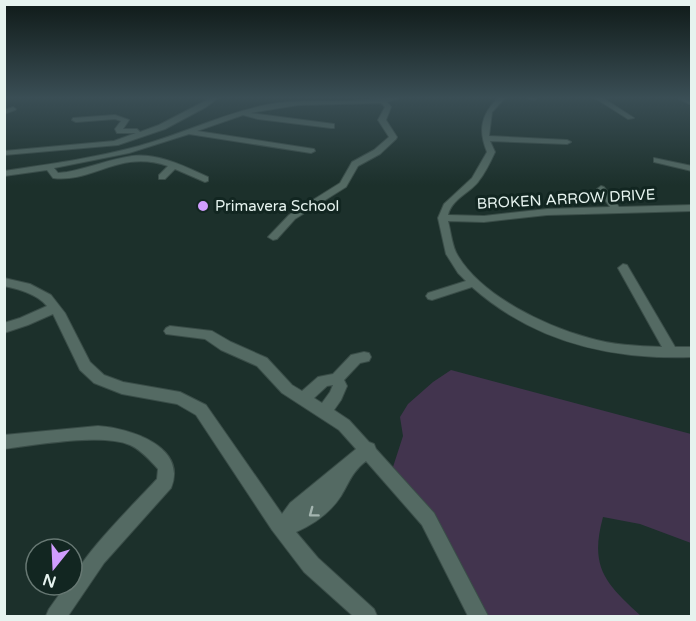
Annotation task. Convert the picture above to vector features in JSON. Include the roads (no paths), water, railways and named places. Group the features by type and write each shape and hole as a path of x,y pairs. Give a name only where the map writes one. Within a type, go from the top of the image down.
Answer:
{"street":[{"path":"120,127 120,131 153,130"},
{"path":"4,153 116,143 159,127"},
{"path":"4,174 113,155 202,127"},
{"path":"273,237 292,217 343,185 355,164 377,152 393,137 387,127"},
{"path":"487,127 485,138 491,152 487,161 474,181 448,204 443,218 452,254 473,283 506,307 545,328 608,348 672,353 692,352"},
{"path":"191,132 311,151"},
{"path":"485,138 567,142"},
{"path":"50,167 56,176 72,175 122,161 142,158 174,165 205,179"},
{"path":"657,160 692,169"},
{"path":"162,177 174,165"},
{"path":"601,189 616,209"},
{"name":"BROKEN ARROW DRIVE","path":"443,218 484,219 547,212 692,208"},
{"path":"623,268 672,353"},
{"path":"4,282 26,287 47,298 85,366 99,379 122,388 180,398 201,410 282,529 310,565 367,616"},
{"path":"432,296 473,283"},
{"path":"4,328 24,322 54,308"},
{"path":"170,331 208,334 226,346 262,362 287,389 344,425 368,449 428,519 478,616"},
{"path":"303,399 323,381 338,379 356,359 364,357"},
{"path":"324,412 336,396 340,386 338,379"},
{"path":"4,442 52,436 119,433 146,445 166,467 165,482 98,557 56,616"},
{"path":"282,529 308,518 329,501 347,466 368,449"}],"place":[{"name":"Primavera School","path":"203,206"}]}
